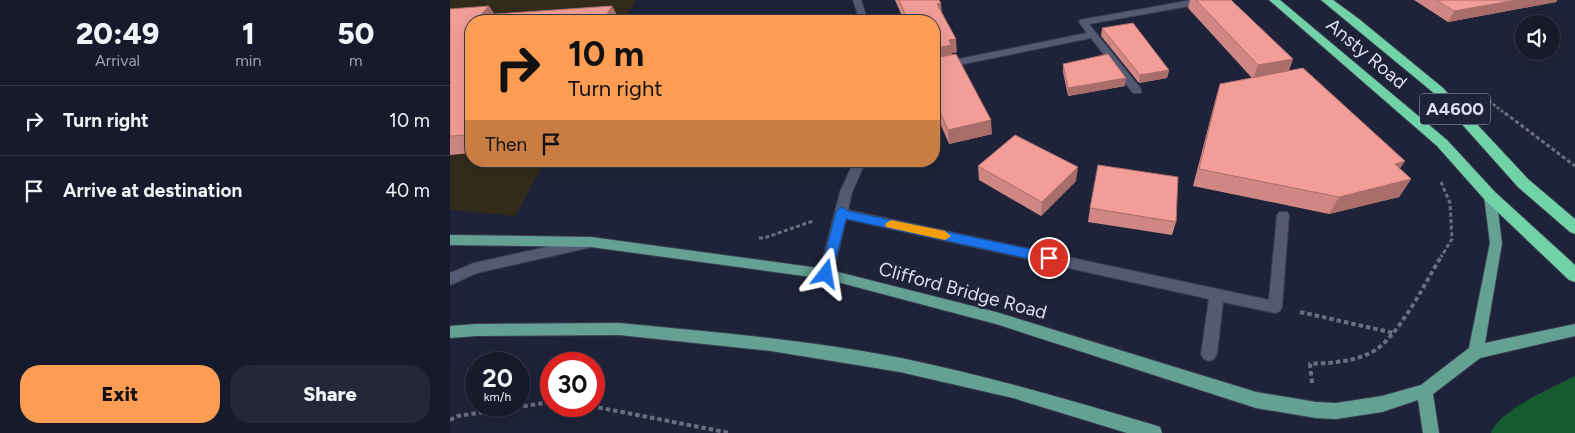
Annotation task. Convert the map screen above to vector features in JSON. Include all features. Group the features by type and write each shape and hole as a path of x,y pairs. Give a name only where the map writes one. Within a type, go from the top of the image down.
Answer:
{"highway":[{"name":"Ansty Road","path":"1274,0 1442,143 1490,196"},
{"name":"Ansty Road","path":"1326,0 1355,21 1439,91 1523,183 1575,228"},
{"name":"A4600","path":"1490,196 1575,275"}],"main road":[{"path":"1476,352 1496,243 1490,196"},
{"name":"Clifford Bridge Road","path":"450,240 592,242 826,274 996,318 1256,400 1316,410 1336,411 1382,404 1425,391"},
{"path":"450,332 476,330 619,329 771,344 900,365 1013,391 1154,433"},
{"path":"1430,433 1425,391 1476,352 1575,330"}],"street":[{"path":"857,0 862,15"},
{"path":"1137,91 1083,22 1206,0"},
{"path":"940,66 1093,36"},
{"path":"826,274 846,192 857,167"},
{"path":"842,211 844,214 1275,307 1283,216"},
{"path":"450,279 474,268 592,242"},
{"path":"1209,354 1217,294"}],"path":[{"path":"1489,101 1575,166"},
{"path":"1312,383 1310,364 1336,362 1371,353 1394,333 1452,239 1450,203 1440,180"},
{"path":"1275,307 1394,333"},
{"path":"450,420 458,416 540,404"},
{"path":"605,409 730,433"}],"shaded area":[{"path":"450,0 636,0 627,15 465,15 465,167 542,167 515,216 450,210"}],"green space":[{"path":"1575,376 1575,433 1491,433 1504,416 1515,408"}],"building":[{"path":"899,0 939,0 941,3 937,4 956,39 949,40 951,45 940,48 940,15 905,15"},
{"path":"1196,0 1231,0 1293,59 1258,65"},
{"path":"1436,0 1516,0 1454,11"},
{"path":"489,6 481,15 465,15 465,135 450,136 450,9"},
{"path":"612,6 607,15 481,15"},
{"path":"1133,23 1169,70 1140,75 1102,28"},
{"path":"956,54 991,120 948,130 940,112 940,57"},
{"path":"1108,54 1126,78 1068,88 1063,64"},
{"path":"1303,68 1405,161 1395,164 1411,179 1339,197 1199,169 1220,84"},
{"path":"1015,135 1078,167 1042,202 978,166"},
{"path":"1098,165 1178,177 1176,222 1090,208"}],"slow traffic":[{"path":"891,224 945,236"}],"route":[{"path":"826,274 842,211 844,214 1049,258"}]}
